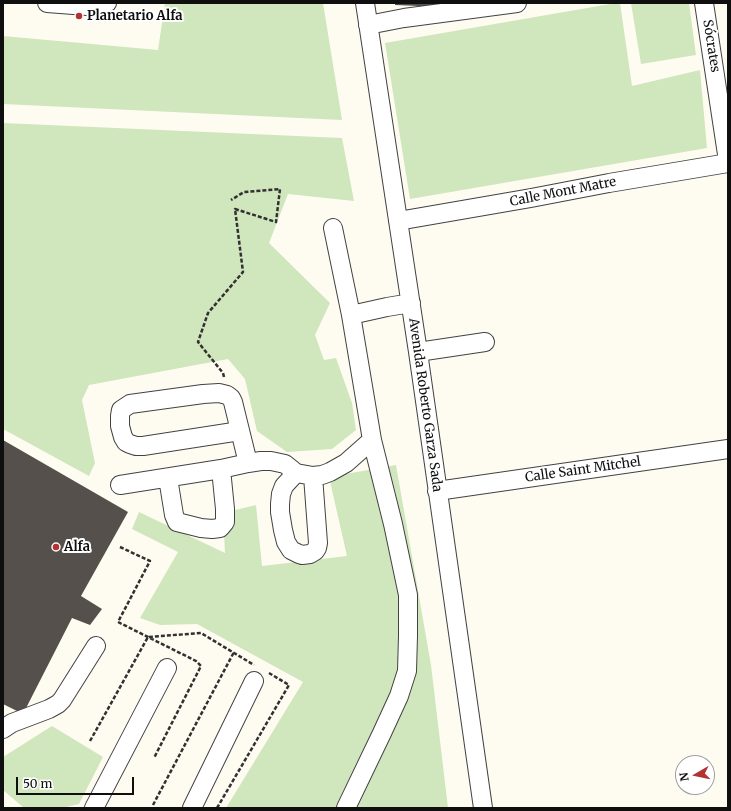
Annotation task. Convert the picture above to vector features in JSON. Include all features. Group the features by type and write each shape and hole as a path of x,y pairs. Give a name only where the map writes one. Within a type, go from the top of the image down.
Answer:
{"street":[{"path":"47,3 87,6 107,3"},
{"name":"Avenida Roberto Garza Sada","path":"365,3 411,303 483,808"},
{"path":"368,25 404,18 517,3"},
{"name":"Sócrates","path":"704,3 728,162"},
{"name":"Calle Mont Matre","path":"398,221 728,162"},
{"path":"333,228 351,316 372,440 393,524 408,595 406,671 399,696 346,808"},
{"path":"351,316 411,303"},
{"path":"418,352 485,342"},
{"path":"240,431 136,446 126,442 123,437 120,426 120,416 121,410 130,404 203,394 219,393 227,395 233,402 248,463"},
{"path":"120,485 221,470 248,463 270,461 285,464 305,475 322,474 330,472 346,463 372,440"},
{"name":"Calle Saint Mitchel","path":"438,491 728,449"},
{"path":"168,478 174,515 177,522 201,528 220,528 225,522 221,470"},
{"path":"3,729 12,723 58,704 96,646"},
{"path":"94,808 167,668"},
{"path":"192,808 254,681"}],"path":[{"path":"227,395 223,373 198,342 208,313 243,272 235,209 276,222 280,189 244,192 231,200"},
{"path":"120,547 150,561 118,622 196,661 201,666 154,758"},
{"path":"90,741 148,637"},
{"path":"152,805 234,652"}],"green space":[{"path":"165,3 323,3 342,120 3,104 3,36 158,50"},
{"path":"620,3 632,86 700,70 707,148 410,199 385,43"},
{"path":"631,3 689,3 696,55 641,64"},
{"path":"3,123 342,138 354,201 288,194 269,243 330,303 315,335 324,360 336,358 352,403 356,430 332,449 287,452 257,431 245,379 228,359 89,385 82,400 95,463 89,476 3,429"},
{"path":"396,465 431,665 448,808 226,808 303,682 197,624 160,625 140,618 178,552 132,529 139,512 225,553 223,513 256,505 262,566 347,556 329,477"},
{"path":"52,726 103,757 79,804 62,808 24,808 3,790 3,757"}],"building":[{"path":"395,3 465,3 465,8 395,5"},
{"name":"Alfa","path":"3,440 128,512 81,596 102,609 90,625 72,618 23,714 3,704"}],"place":[{"name":"Planetario Alfa","path":"79,16"},
{"name":"Alfa","path":"56,547"}]}
